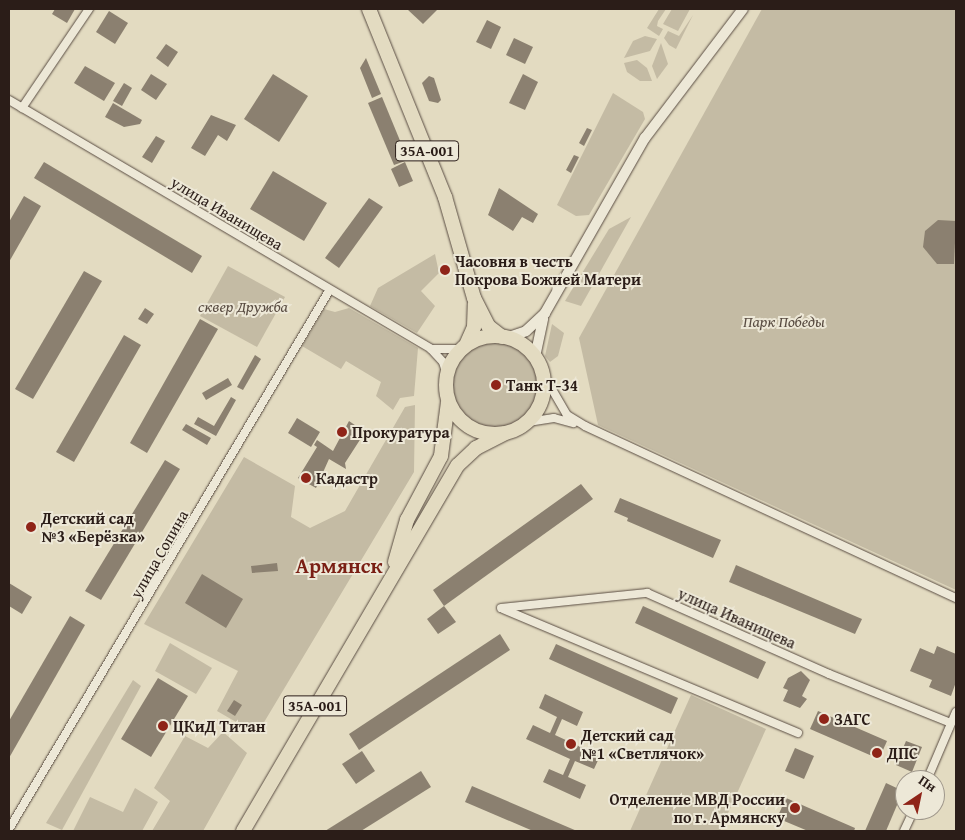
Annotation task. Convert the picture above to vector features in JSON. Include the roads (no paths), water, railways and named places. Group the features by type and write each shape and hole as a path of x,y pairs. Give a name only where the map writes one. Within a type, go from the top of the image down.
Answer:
{"highway":[{"name":"35А-001","path":"369,9 445,197 474,298 488,326 535,357"},
{"name":"35А-001","path":"388,582 407,520 441,456 448,401 447,376 474,327 474,298"},
{"path":"464,347 483,338 504,337"},
{"path":"528,422 542,399 542,372 535,357"},
{"path":"448,401 469,427 492,435 504,434"},
{"name":"35А-001","path":"244,831 388,582 458,466 476,448 528,422"}],"main road":[{"path":"504,337 526,331 544,313 645,138 743,9"},
{"path":"535,357 544,313"}],"street":[{"path":"22,108 89,9"},
{"name":"улица Иванищева","path":"9,100 329,291 432,350 443,362 447,376"},
{"name":"улица Сопина","path":"9,829 329,291"},
{"path":"432,350 464,347"},
{"path":"542,372 567,415 585,426 956,598"},
{"path":"528,422 554,418 585,426"},
{"name":"улица Иванищева","path":"798,733 501,608 646,593 829,674 952,723"},
{"path":"931,770 956,712"}],"place":[{"name":"Часовня в честь Покрова Божией Матери","path":"445,270"},
{"name":"Танк Т-34","path":"496,385"},
{"name":"Прокуратура","path":"342,432"},
{"name":"Кадастр","path":"306,478"},
{"name":"Детский сад №3 «Берёзка»","path":"31,527"},
{"name":"ЗАГС","path":"824,719"},
{"name":"ЦКиД Титан","path":"163,726"},
{"name":"Детский сад №1 «Светлячок»","path":"571,744"},
{"name":"ДПС","path":"877,753"},
{"name":"Отделение МВД России по г. Армянску","path":"795,808"}],"district":[{"name":"Армянск","path":"339,566"}],"park label":[{"name":"сквер Дружба","path":"243,306"},
{"name":"Парк Победы","path":"784,321"}]}
